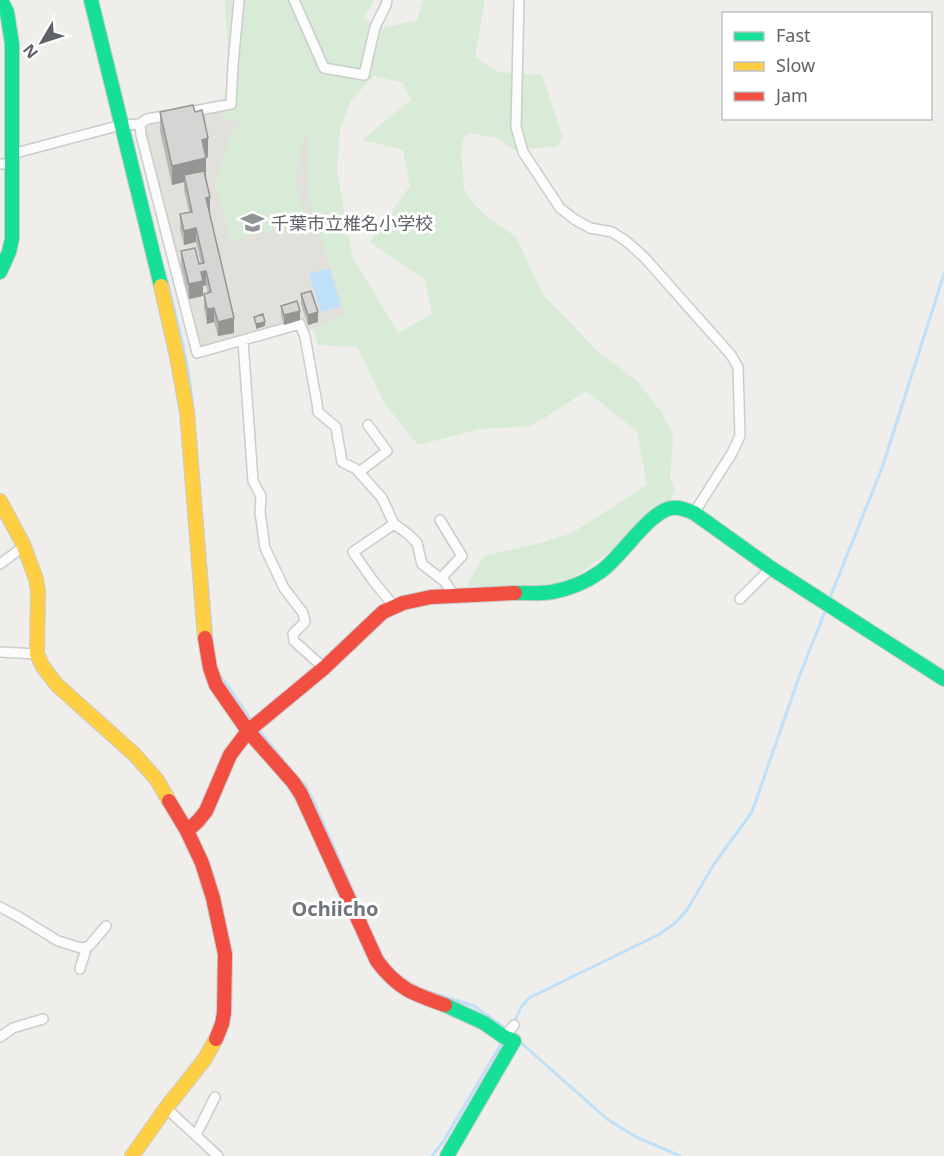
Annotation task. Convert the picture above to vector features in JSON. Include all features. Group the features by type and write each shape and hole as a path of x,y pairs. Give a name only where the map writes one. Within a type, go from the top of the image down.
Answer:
{"street":[{"path":"0,272 12,239 8,160 12,44 7,12 1,0"},
{"path":"91,0 120,125 151,242 187,412 206,648 216,684 248,731 301,794 377,961 387,974 414,994 446,1005 484,1023 514,1041 447,1156"},
{"path":"8,160 120,125 140,124 147,119 231,104 239,0"},
{"path":"294,0 324,68 364,75 375,27 387,0"},
{"path":"519,0 516,127 523,152 560,208 590,228 612,232 644,257 731,355 738,367 740,436 732,453 694,513"},
{"path":"140,124 196,353 300,324 305,337 318,412 336,427 342,462 356,469 382,498 393,524 417,543 422,564 445,582 454,596"},
{"path":"243,341 254,481 261,496 260,512 266,548 284,588 303,613 304,622 293,634 294,641 324,668"},
{"path":"359,472 387,451 368,425"},
{"path":"0,501 34,572 39,591 37,654 48,676 135,755 157,780 187,831 202,863 220,929 225,954 224,1013 217,1037 211,1049 132,1156"},
{"path":"187,831 206,811 230,755 248,731 394,606 420,598 438,596 551,592 564,589 586,581 599,573 656,514 674,507 694,513 771,567 944,679"},
{"path":"440,520 462,556 441,579"},
{"path":"393,524 352,552 394,606"},
{"path":"0,564 23,547"},
{"path":"740,600 771,567"},
{"path":"0,652 37,654"},
{"path":"0,907 58,941 81,948 89,946 106,926"},
{"path":"80,969 85,947"},
{"path":"0,1037 13,1028 42,1019"},
{"path":"504,1037 514,1025"},
{"path":"196,1135 215,1097"},
{"path":"166,1108 218,1156"}],"shaded area":[{"name":"千葉市立椎名小学校","path":"315,94 358,319 306,331 303,321 201,350 197,346 143,127 148,121"}],"green space":[{"path":"225,0 374,0 363,18 383,28 417,20 423,0 485,0 475,57 499,72 542,75 563,137 557,146 514,150 497,138 470,133 464,137 461,150 464,189 487,217 516,237 542,293 598,352 638,382 662,413 673,436 670,478 675,491 654,529 614,549 554,588 467,586 484,556 572,533 647,485 637,431 586,391 532,426 480,429 418,445 385,404 357,347 318,345 313,330 345,313 309,200 307,136 302,135 296,181 306,223 231,240 216,185 231,132 241,121 223,118 228,59","holes":["374,76 403,83 411,100 363,140 403,150 410,186 370,242 425,280 432,314 398,333 352,256 337,170 340,128 351,100"]}],"water":[{"path":"329,268 341,306 321,312 309,274"}],"building":[{"path":"193,105 195,112 202,110 208,138 202,140 206,158 172,166 160,112"},
{"path":"204,171 210,197 206,198 234,318 218,322 214,308 207,309 204,294 211,292 206,271 201,272 203,281 189,284 181,251 195,248 199,264 204,263 196,228 184,231 180,214 192,212 184,175"},
{"path":"311,291 318,312 308,315 301,294"},
{"path":"297,301 300,311 284,315 281,306"},
{"path":"263,314 265,322 256,324 254,317"}],"waterway":[{"path":"104,27 142,181"},
{"path":"165,272 184,352 192,400"},
{"path":"829,600 882,468 944,274"},
{"path":"202,520 213,651"},
{"path":"514,1023 521,1007 529,998 658,935 674,924 687,910 714,864 752,812 799,677 826,609"},
{"path":"218,672 252,721"},
{"path":"258,729 291,770"},
{"path":"297,777 305,785 314,802 366,920"},
{"path":"378,948 385,961"},
{"path":"395,972 420,989 474,1006 508,1030"},
{"path":"432,1156 443,1142 503,1041"},
{"path":"519,1041 607,1119 636,1137 680,1156"}],"traffic: fast":[{"path":"0,272 12,239 12,44 7,12 1,0"},
{"path":"91,0 161,286"},
{"path":"515,593 552,592 589,579 608,565 654,517 663,511 680,508 694,513 771,568 944,679"},
{"path":"445,1005 484,1023 514,1041 447,1156"}],"traffic: slow":[{"path":"161,286 187,412 205,638"},
{"path":"0,501 23,544 36,579 38,591 37,654 43,667 57,685 135,755 157,780 169,801"},
{"path":"132,1156 204,1060 216,1039"}],"traffic: jam":[{"path":"187,831 206,811 230,755 248,731 324,668 383,612 403,603 431,597 515,593"},
{"path":"205,638 210,668 216,685 248,731 301,794 377,961 399,984 445,1005"},
{"path":"169,801 202,863 213,898 225,954 224,1013 216,1039"}],"place":[{"name":"千葉市立椎名小学校","path":"253,223"}],"district":[{"name":"Ochiicho","path":"335,908"}]}
